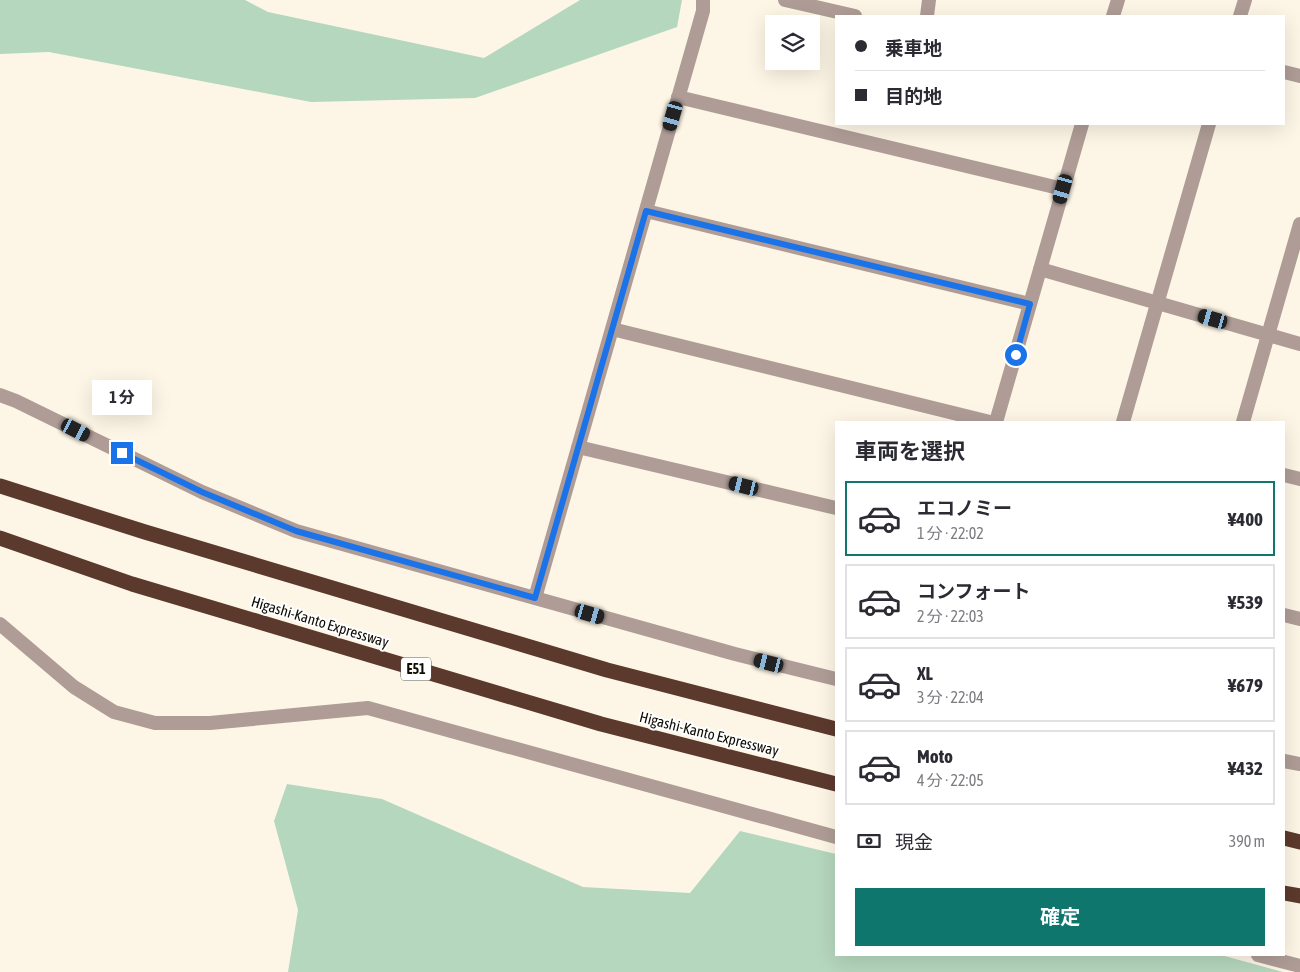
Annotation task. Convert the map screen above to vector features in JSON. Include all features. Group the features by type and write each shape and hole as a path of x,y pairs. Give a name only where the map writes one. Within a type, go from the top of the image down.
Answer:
{"highway":[{"path":"0,486 154,535 607,670 835,729"},
{"name":"Higashi-Kanto Expressway","path":"0,538 132,584 601,724 835,784"},
{"path":"1285,838 1300,842"},
{"path":"1285,893 1300,896"}],"street":[{"path":"535,598 703,11 703,0"},
{"path":"785,0 852,15"},
{"path":"927,15 929,0"},
{"path":"1114,15 1118,0"},
{"path":"1240,15 1245,0"},
{"path":"1285,72 1300,76"},
{"path":"678,97 1063,189"},
{"path":"996,421 1082,125"},
{"path":"1123,421 1209,125"},
{"path":"646,211 1030,304"},
{"path":"1243,421 1300,224"},
{"path":"1040,269 1300,344"},
{"path":"612,329 986,421"},
{"path":"0,395 16,401 202,492 296,531 735,654 835,679"},
{"path":"578,447 835,508"},
{"path":"1285,475 1300,480"},
{"path":"1285,616 1300,619"},
{"path":"0,624 74,687 114,712 155,723 210,723 368,708 835,837"},
{"path":"1285,761 1300,764"},
{"path":"1262,956 1300,966"}],"green space":[{"path":"0,0 245,0 268,12 484,58 580,0 682,0 677,27 475,98 311,102 49,52 0,54"},
{"path":"287,784 382,799 583,887 690,893 740,831 835,854 835,956 1225,956 1283,972 288,972 298,910 274,821"}],"route":[{"path":"122,453 202,492 296,531 535,598 646,211 1030,304 1016,355"}]}
